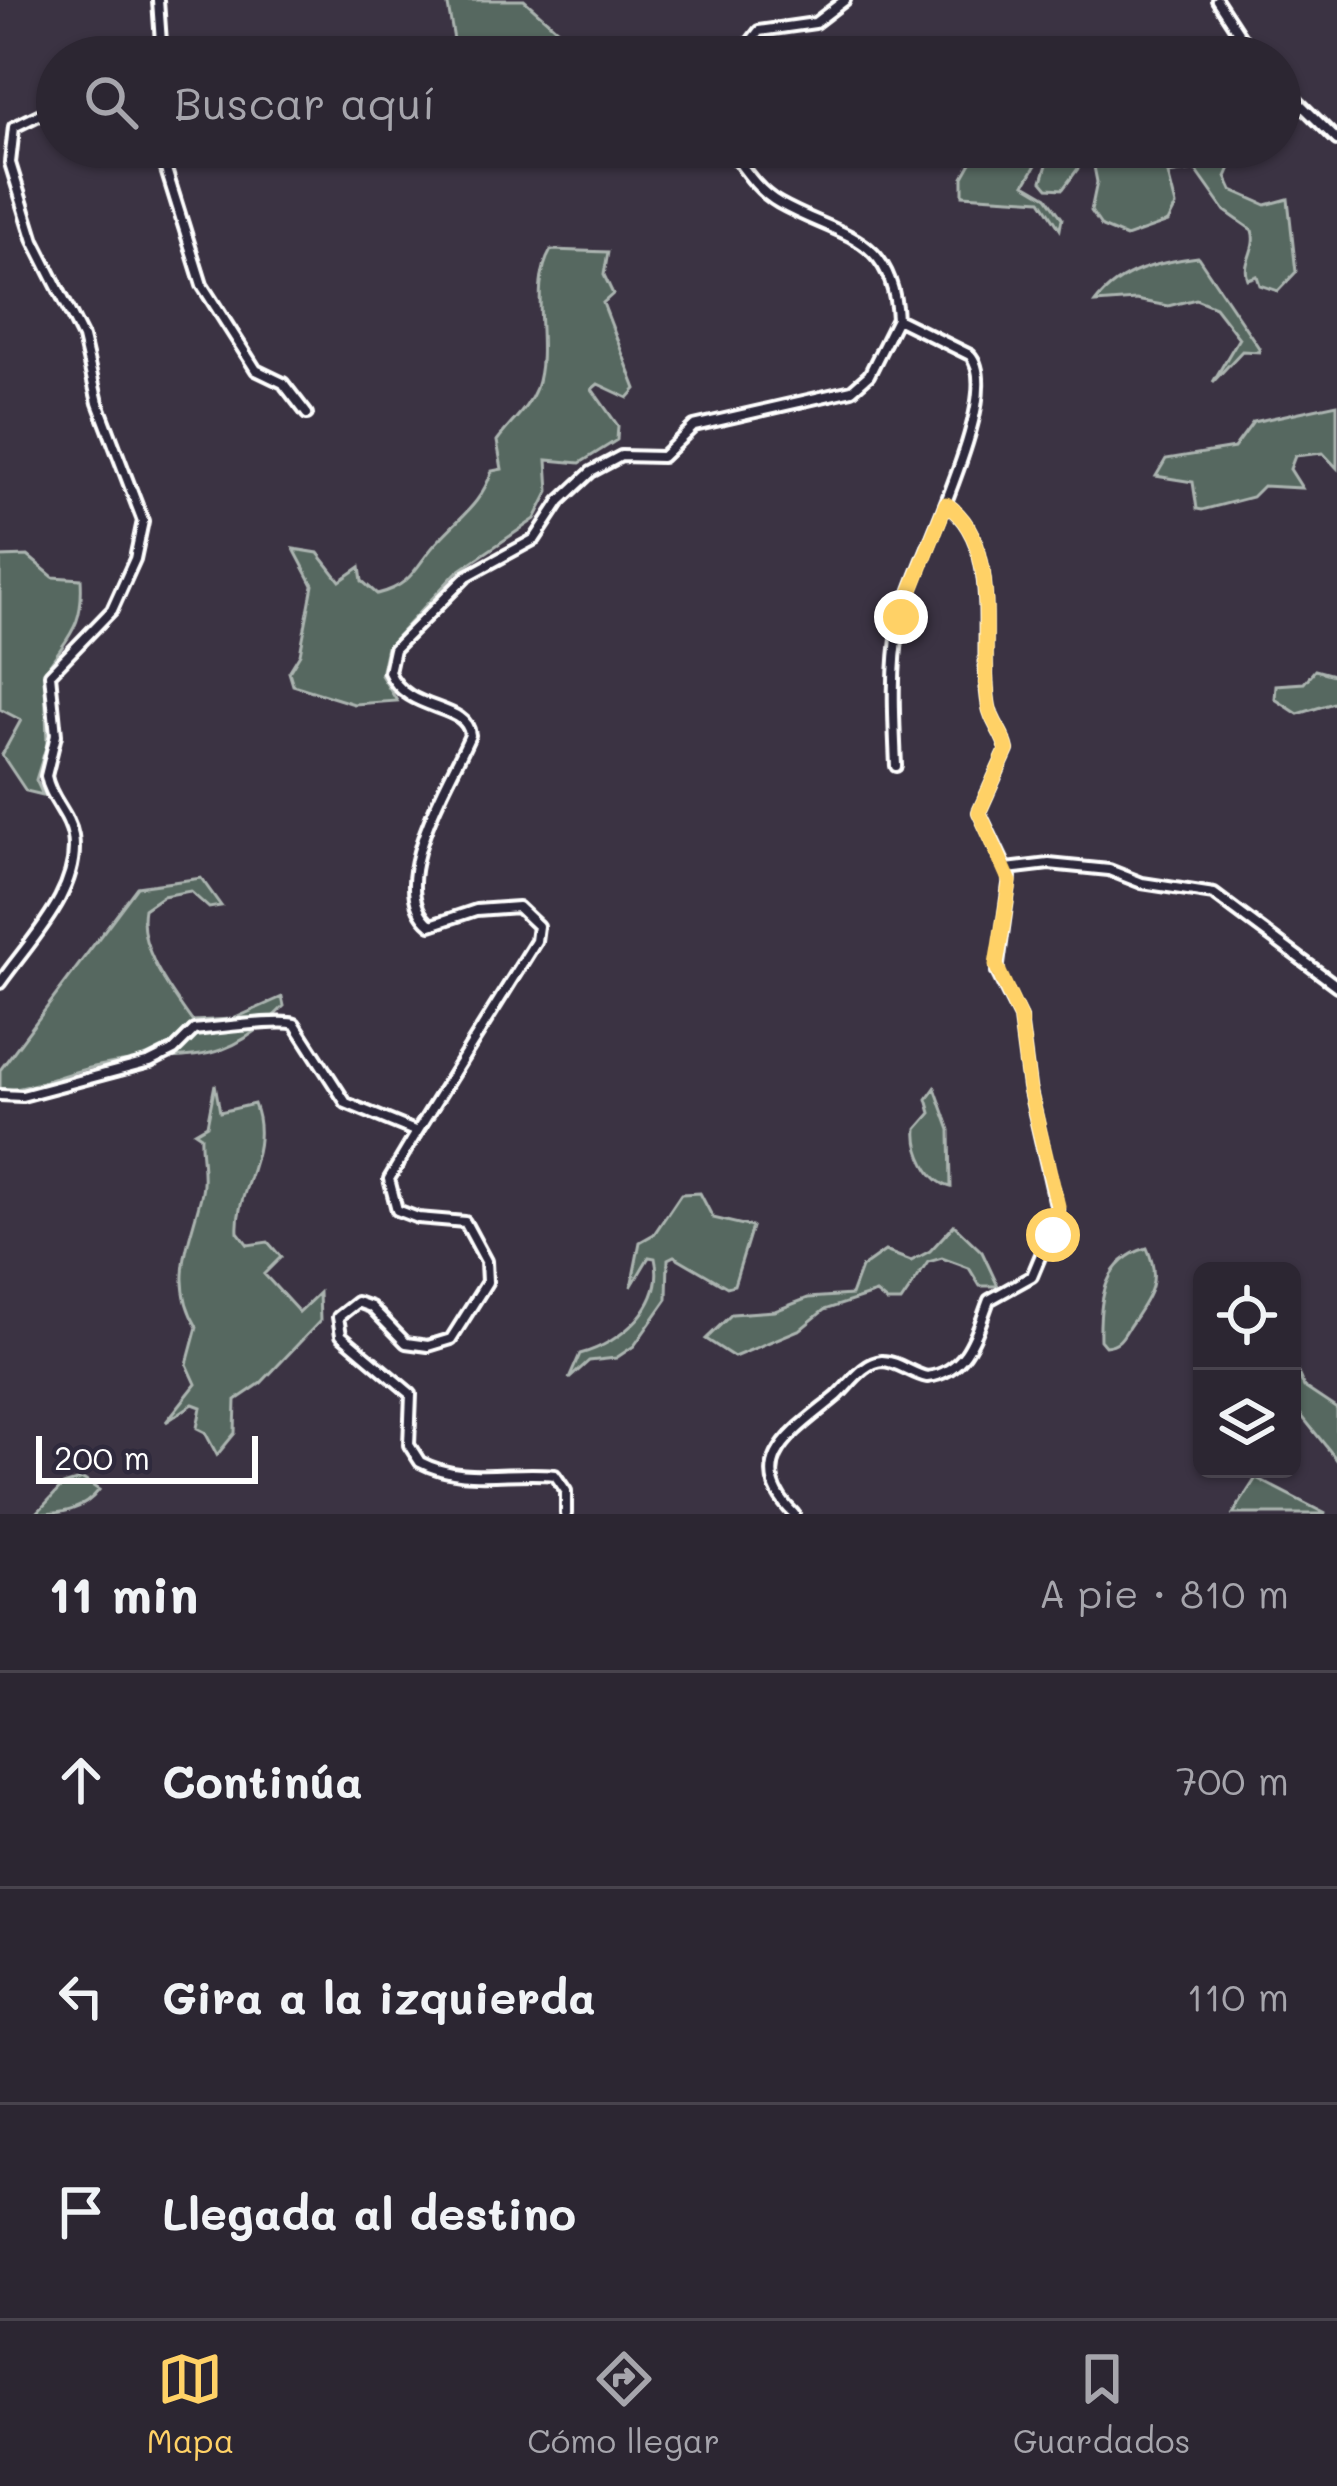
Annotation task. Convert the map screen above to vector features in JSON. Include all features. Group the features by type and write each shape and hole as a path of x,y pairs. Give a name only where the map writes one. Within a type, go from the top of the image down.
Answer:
{"street":[{"path":"158,0 161,36"},
{"path":"756,36 760,31 815,23 845,0"},
{"path":"1216,0 1240,36"},
{"path":"1301,105 1337,140"},
{"path":"0,983 65,889 75,857 70,826 46,776 56,735 50,674 112,610 135,559 143,521 98,403 83,338 34,241 10,163 14,128 36,117"},
{"path":"166,168 202,285 256,370 283,382 307,414"},
{"path":"566,1514 566,1491 555,1475 519,1471 469,1478 420,1462 410,1445 411,1394 340,1335 338,1317 357,1302 371,1307 394,1337 406,1343 442,1344 457,1333 487,1282 486,1261 465,1222 418,1218 391,1202 389,1179 536,941 538,926 518,908 476,910 431,925 421,917 416,895 419,842 464,749 469,724 462,716 409,699 389,672 394,649 467,576 535,539 560,501 604,463 621,456 662,457 701,423 852,390 869,375 897,319 879,256 833,224 780,204 744,168"},
{"path":"896,766 892,689 899,628 980,400 981,370 966,352 897,319"},
{"path":"794,1514 774,1488 770,1470 778,1450 805,1418 873,1364 889,1362 927,1377 950,1370 983,1327 989,1300 1028,1280 1055,1228 1058,1206 1029,1087 1020,1018 997,972 1011,886 979,812 1007,750 990,711 984,587 969,528 946,504"},
{"path":"1007,869 1049,864 1114,871 1142,884 1220,896 1337,986"},
{"path":"0,1095 22,1096 150,1063 174,1050 194,1030 285,1020 304,1034 346,1103 417,1132"}],"green space":[{"path":"447,0 524,0 565,36 453,36"},
{"path":"968,168 1034,168 1025,184 1047,197 1062,218 1060,229 1041,200 963,195"},
{"path":"1046,168 1078,168 1063,189 1048,188 1042,181"},
{"path":"1094,168 1230,168 1226,177 1232,190 1266,205 1288,199 1296,272 1278,291 1260,285 1257,276 1248,279 1252,230 1225,211 1196,170 1168,174 1176,206 1168,222 1126,237 1102,227 1091,211 1097,182"},
{"path":"551,250 608,252 604,275 613,294 603,303 636,389 628,398 598,384 592,389 618,426 617,440 580,463 547,460 549,491 535,519 456,573 387,647 381,675 397,701 354,704 293,685 289,672 300,654 313,585 294,549 318,553 340,581 360,567 362,581 377,594 390,590 407,579 470,508 492,471 502,469 497,441 528,403 540,371 541,282"},
{"path":"1198,257 1259,348 1259,352 1242,351 1213,382 1239,338 1215,307 1196,299 1168,306 1136,300 1095,303 1129,275"},
{"path":"1337,404 1337,468 1323,453 1295,456 1290,469 1302,488 1263,486 1252,497 1202,510 1197,509 1193,482 1156,476 1166,459 1234,448 1253,422"},
{"path":"28,556 53,577 81,579 77,620 45,672 47,744 36,780 43,795 26,791 2,755 21,720 0,709 0,557"},
{"path":"1315,670 1337,676 1337,702 1298,714 1275,699 1276,685 1304,683"},
{"path":"201,878 221,906 209,908 190,891 163,896 144,909 145,939 165,982 192,1021 233,1019 282,997 284,1006 238,1043 217,1051 99,1066 0,1091 0,1070 137,887"},
{"path":"215,1084 220,1112 254,1104 259,1122 238,1232 248,1245 268,1242 281,1257 264,1274 299,1312 319,1293 320,1321 261,1383 236,1400 235,1433 217,1455 205,1432 197,1428 201,1407 193,1404 166,1422 196,1384 187,1364 197,1327 184,1293 184,1260 203,1185 201,1136 195,1132 207,1125"},
{"path":"935,1088 950,1130 951,1187 930,1172 918,1147 917,1129 931,1113 927,1099"},
{"path":"700,1193 713,1218 752,1227 734,1285 727,1287 674,1256 668,1259 667,1299 634,1346 616,1358 589,1361 569,1379 580,1354 625,1331 647,1306 657,1275 655,1258 649,1257 631,1287 640,1242 654,1234 681,1194"},
{"path":"954,1225 982,1252 998,1286 980,1286 969,1268 942,1258 928,1262 901,1302 887,1302 876,1293 824,1310 801,1329 734,1357 706,1339 732,1314 775,1311 808,1298 851,1295 861,1268 885,1251 911,1261 930,1251"},
{"path":"1147,1248 1153,1269 1149,1295 1122,1338 1105,1346 1100,1325 1107,1283 1121,1262"},
{"path":"1301,1380 1337,1409 1337,1460 1301,1415"},
{"path":"1256,1478 1326,1514 1233,1514"},
{"path":"83,1479 99,1490 86,1503 63,1512 36,1514 63,1485"}],"route":[{"path":"901,617 946,504 967,523 984,587 990,711 1007,750 979,812 1011,886 996,965 1001,986 1020,1018 1046,1173 1058,1206 1053,1235"}]}
